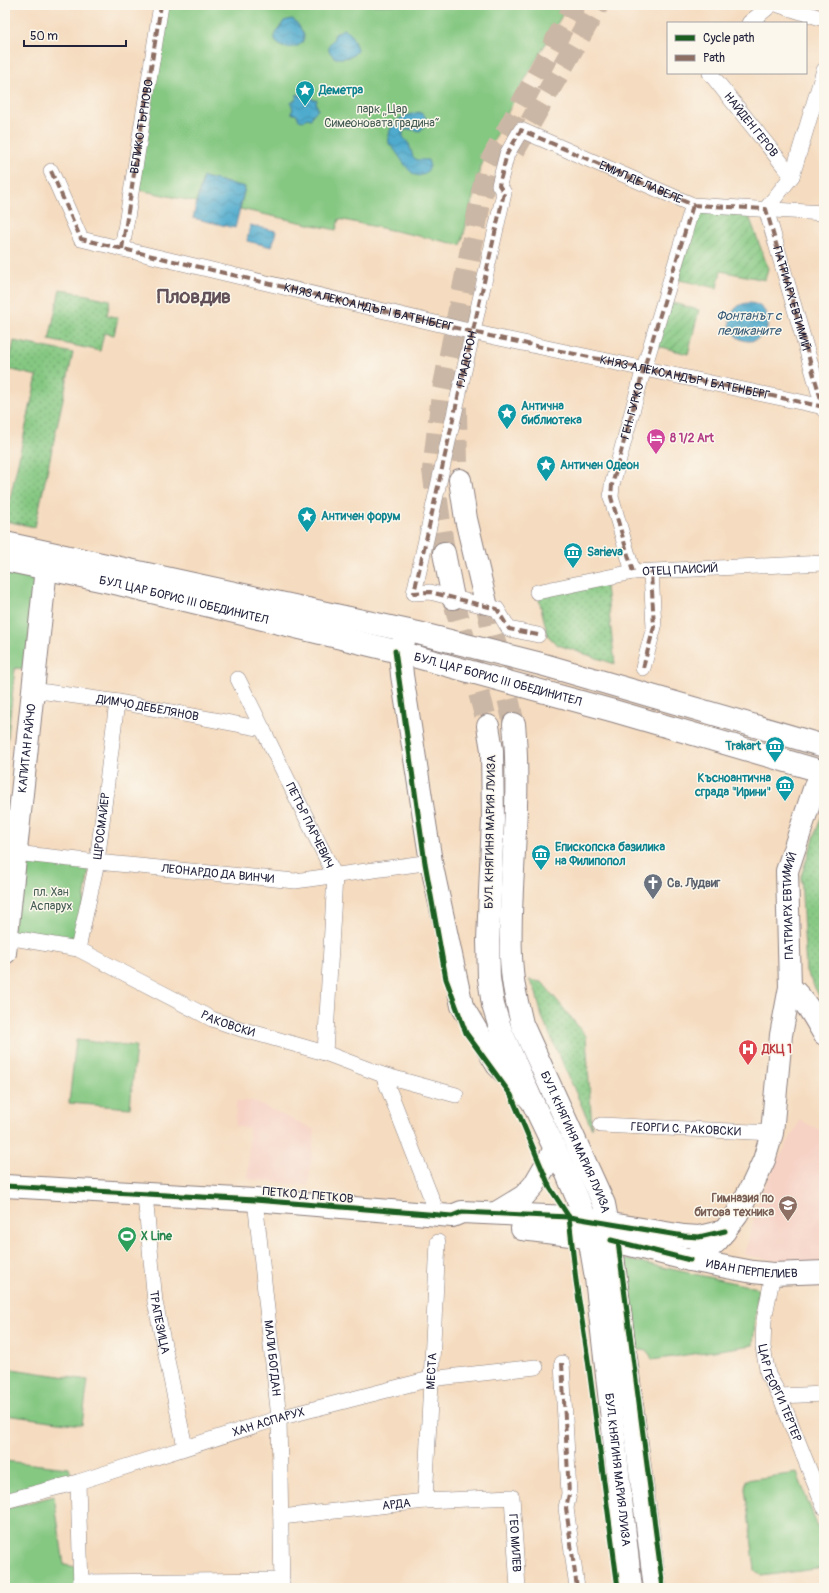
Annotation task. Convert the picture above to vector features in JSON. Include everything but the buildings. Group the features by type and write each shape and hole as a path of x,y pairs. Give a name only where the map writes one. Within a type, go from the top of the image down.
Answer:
{"main road":[{"path":"460,480 466,519 486,603"},
{"name":"БУЛ. ЦАР БОРИС III ОБЕДИНИТЕЛ","path":"5,543 418,633 541,664 824,746"},
{"path":"444,553 453,598"},
{"name":"БУЛ. ЦАР БОРИС III ОБЕДИНИТЕЛ","path":"5,560 46,568 400,653 614,710 822,771"},
{"name":"КАПИТАН РАЙЧО","path":"6,945 10,852 32,690 46,568"},
{"path":"418,633 404,641 400,653 430,862 462,1006 497,1065 532,1101"},
{"name":"БУЛ. КНЯГИНЯ МАРИЯ ЛУИЗА","path":"514,724 517,790 510,940 511,970 522,1024 604,1204 599,1229 597,1285 631,1588"},
{"name":"БУЛ. КНЯГИНЯ МАРИЯ ЛУИЗА","path":"488,726 492,750 493,811 488,941 489,978 493,1005 501,1031 532,1101 555,1149 599,1229 655,1588"},
{"name":"ПАТРИАРХ ЕВТИМИЙ","path":"690,1260 709,1248 725,1231 737,1214 764,1160 772,1133 781,1035 790,987 787,871 822,771"},
{"path":"790,987 809,1007 824,1034"},
{"path":"496,1212 524,1196 534,1185 555,1149"},
{"name":"ПЕТКО Д. ПЕТКОВ","path":"5,1186 255,1200 445,1216 462,1212 496,1212 599,1229"},
{"name":"ПЕТКО Д. ПЕТКОВ","path":"445,1216 458,1223 599,1229"},
{"path":"599,1229 684,1236 699,1236 725,1231"},
{"name":"ИВАН ПЕРПЕЛИЕВ","path":"599,1229 690,1260 753,1272 773,1274 824,1272"}],"street":[{"name":"ВЕЛИКО ТЪРНОВО","path":"122,249 161,5"},
{"path":"750,22 771,5"},
{"path":"779,5 824,19"},
{"path":"766,209 792,176 824,70"},
{"name":"НАЙДЕН ГЕРОВ","path":"711,74 792,176"},
{"name":"ЕМИЛ ДЕ ЛАВЕЛЕ","path":"521,130 693,205 766,209"},
{"name":"ГЛАДСТОН","path":"521,130 506,154 499,185 504,193 414,593 430,592 497,609 508,629 538,635"},
{"name":"КНЯЗ АЛЕКСАНДЪР I БАТЕНБЕРГ","path":"52,171 81,239 473,332 824,407"},
{"name":"ГЕН. ГУРКО","path":"633,572 611,497 612,485 644,368 693,205"},
{"path":"766,209 824,213"},
{"name":"ПАТРИАРХ ЕВТИМИЙ","path":"766,209 824,410"},
{"name":"ОТЕЦ ПАИСИЙ","path":"537,592 633,572 824,563"},
{"path":"643,668 654,627 651,572"},
{"name":"ПЕТЪР ПАРЧЕВИЧ","path":"238,679 335,876 325,1053"},
{"name":"ДИМЧО ДЕБЕЛЯНОВ","path":"32,690 117,702 263,729"},
{"name":"ЩРОСМАЙЕР","path":"78,949 97,862 117,702"},
{"name":"ЛЕОНАРДО ДА ВИНЧИ","path":"10,852 295,881 430,862"},
{"name":"РАКОВСКИ","path":"6,945 78,949 212,1019 241,1029 325,1053 383,1076 456,1095"},
{"path":"383,1076 445,1216"},
{"name":"ГЕОРГИ С. РАКОВСКИ","path":"601,1125 772,1133"},
{"name":"ТРАПЕЗИЦА","path":"145,1195 155,1302 185,1447"},
{"name":"МАЛИ БОГДАН","path":"255,1200 279,1418 282,1584"},
{"name":"МЕСТА","path":"425,1501 438,1242"},
{"name":"ЦАР ГЕОРГИ ТЕРТЕР","path":"773,1274 764,1320 763,1346 768,1375 780,1396 824,1507"},
{"path":"562,1363 569,1494 566,1508 577,1588"},
{"name":"ХАН АСПАРУХ","path":"5,1501 78,1482 279,1418 430,1379 536,1367"},
{"path":"780,1396 824,1394"},
{"path":"78,1482 81,1585 282,1584"},
{"name":"АРДА","path":"281,1518 425,1501 512,1497"},
{"name":"ГЕО МИЛЕВ","path":"512,1497 518,1588"}],"shaded area":[{"path":"236,1101 253,1101 315,1130 308,1186 248,1179 249,1128 235,1127"},
{"name":"Гимназия по битова техника","path":"800,1120 824,1132 824,1265 810,1266 744,1255 762,1190"}],"green space":[{"name":"парк „Цар Симеоновата градина“","path":"165,5 568,5 519,90 481,166 461,245 339,219 336,230 240,209 245,187 203,177 196,202 135,189"},
{"path":"693,210 748,213 768,268 765,280 721,271 717,288 679,280"},
{"path":"60,289 110,300 107,315 118,318 114,335 104,333 100,351 49,340"},
{"path":"669,302 699,310 688,354 657,346"},
{"path":"14,341 73,353 35,527 5,521 37,376 8,369"},
{"path":"5,571 36,577 25,669 15,668 5,764"},
{"path":"605,578 615,664 558,645 548,636 537,592"},
{"path":"824,809 824,1005 806,971 801,876"},
{"name":"пл. Хан Аспарух","path":"26,859 89,869 77,944 12,932"},
{"path":"529,980 542,982 586,1036 592,1129 542,1017 535,989"},
{"path":"76,1040 136,1046 130,1108 69,1103"},
{"path":"625,1259 758,1288 753,1345 652,1360 647,1352 638,1350"},
{"path":"5,1368 88,1380 82,1425 5,1415"},
{"path":"5,1461 69,1468 73,1480 5,1497"},
{"path":"797,1473 824,1543 824,1568 761,1576 755,1570 745,1488 746,1480"},
{"path":"54,1496 64,1565 77,1567 79,1588 5,1588 5,1509"}],"water":[{"path":"292,19 296,22 304,35 302,42 296,46 282,47 275,41 275,35 284,21"},
{"path":"343,29 351,34 357,49 354,55 345,58 335,58 329,51 329,45 335,34"},
{"path":"304,93 310,94 312,99 317,100 316,103 318,110 313,114 311,119 307,118 303,121 299,120 297,115 291,113 293,109 291,103 296,99 297,94 301,95"},
{"path":"419,112 425,116 427,123 420,131 409,129 403,131 403,137 409,144 413,157 417,160 428,160 430,167 424,174 419,176 413,174 408,169 389,144 389,136 390,130 396,121"},
{"path":"203,177 245,187 235,228 193,218"},
{"path":"250,225 276,231 272,247 247,241"},
{"name":"Фонтанът с пеликаните","path":"749,303 762,309 768,322 762,335 749,341 736,335 730,322 736,309"}],"tunnel":[{"path":"444,553 433,470 442,395 487,168 575,5"},
{"path":"514,151 598,5"},
{"path":"456,407 457,465 460,480"},
{"path":"453,598 488,726"},
{"path":"486,603 514,724"}],"marked path":[{"path":"122,249 161,5"},
{"path":"538,635 509,629 497,609 430,592 414,593 504,193 499,185 507,154 521,130 693,205 766,209 824,410"},
{"path":"51,171 81,239 490,336 824,407"},
{"path":"633,572 611,497 612,485 644,368 693,205"},
{"path":"643,668 654,627 651,572"},
{"path":"562,1363 569,1494 566,1508 577,1588"}],"cycle path":[{"path":"395,651 425,863 446,979 466,1033 511,1095 550,1188 569,1217 576,1281 618,1588"},
{"path":"5,1186 255,1200 452,1216 462,1212 569,1217 684,1236 699,1237 725,1231"},
{"path":"611,1240 690,1260"},
{"path":"618,1242 663,1588"}],"place":[{"name":"Деметра","path":"305,107"},
{"name":"Антична библиотека","path":"507,430"},
{"name":"8 1/2 Art","path":"656,455"},
{"name":"Античен Одеон","path":"546,482"},
{"name":"Античен форум","path":"307,533"},
{"name":"Sarieva","path":"573,569"},
{"name":"Trakart","path":"775,763"},
{"name":"Късноантична сграда \"Ирини\"","path":"785,802"},
{"name":"Епископска базилика на Филипопол","path":"541,871"},
{"name":"Св. Лудвиг","path":"653,900"},
{"name":"ДКЦ 1","path":"748,1066"},
{"name":"Гимназия по битова техника","path":"788,1222"},
{"name":"X Line","path":"127,1253"}],"district":[{"name":"Пловдив","path":"194,296"}]}
